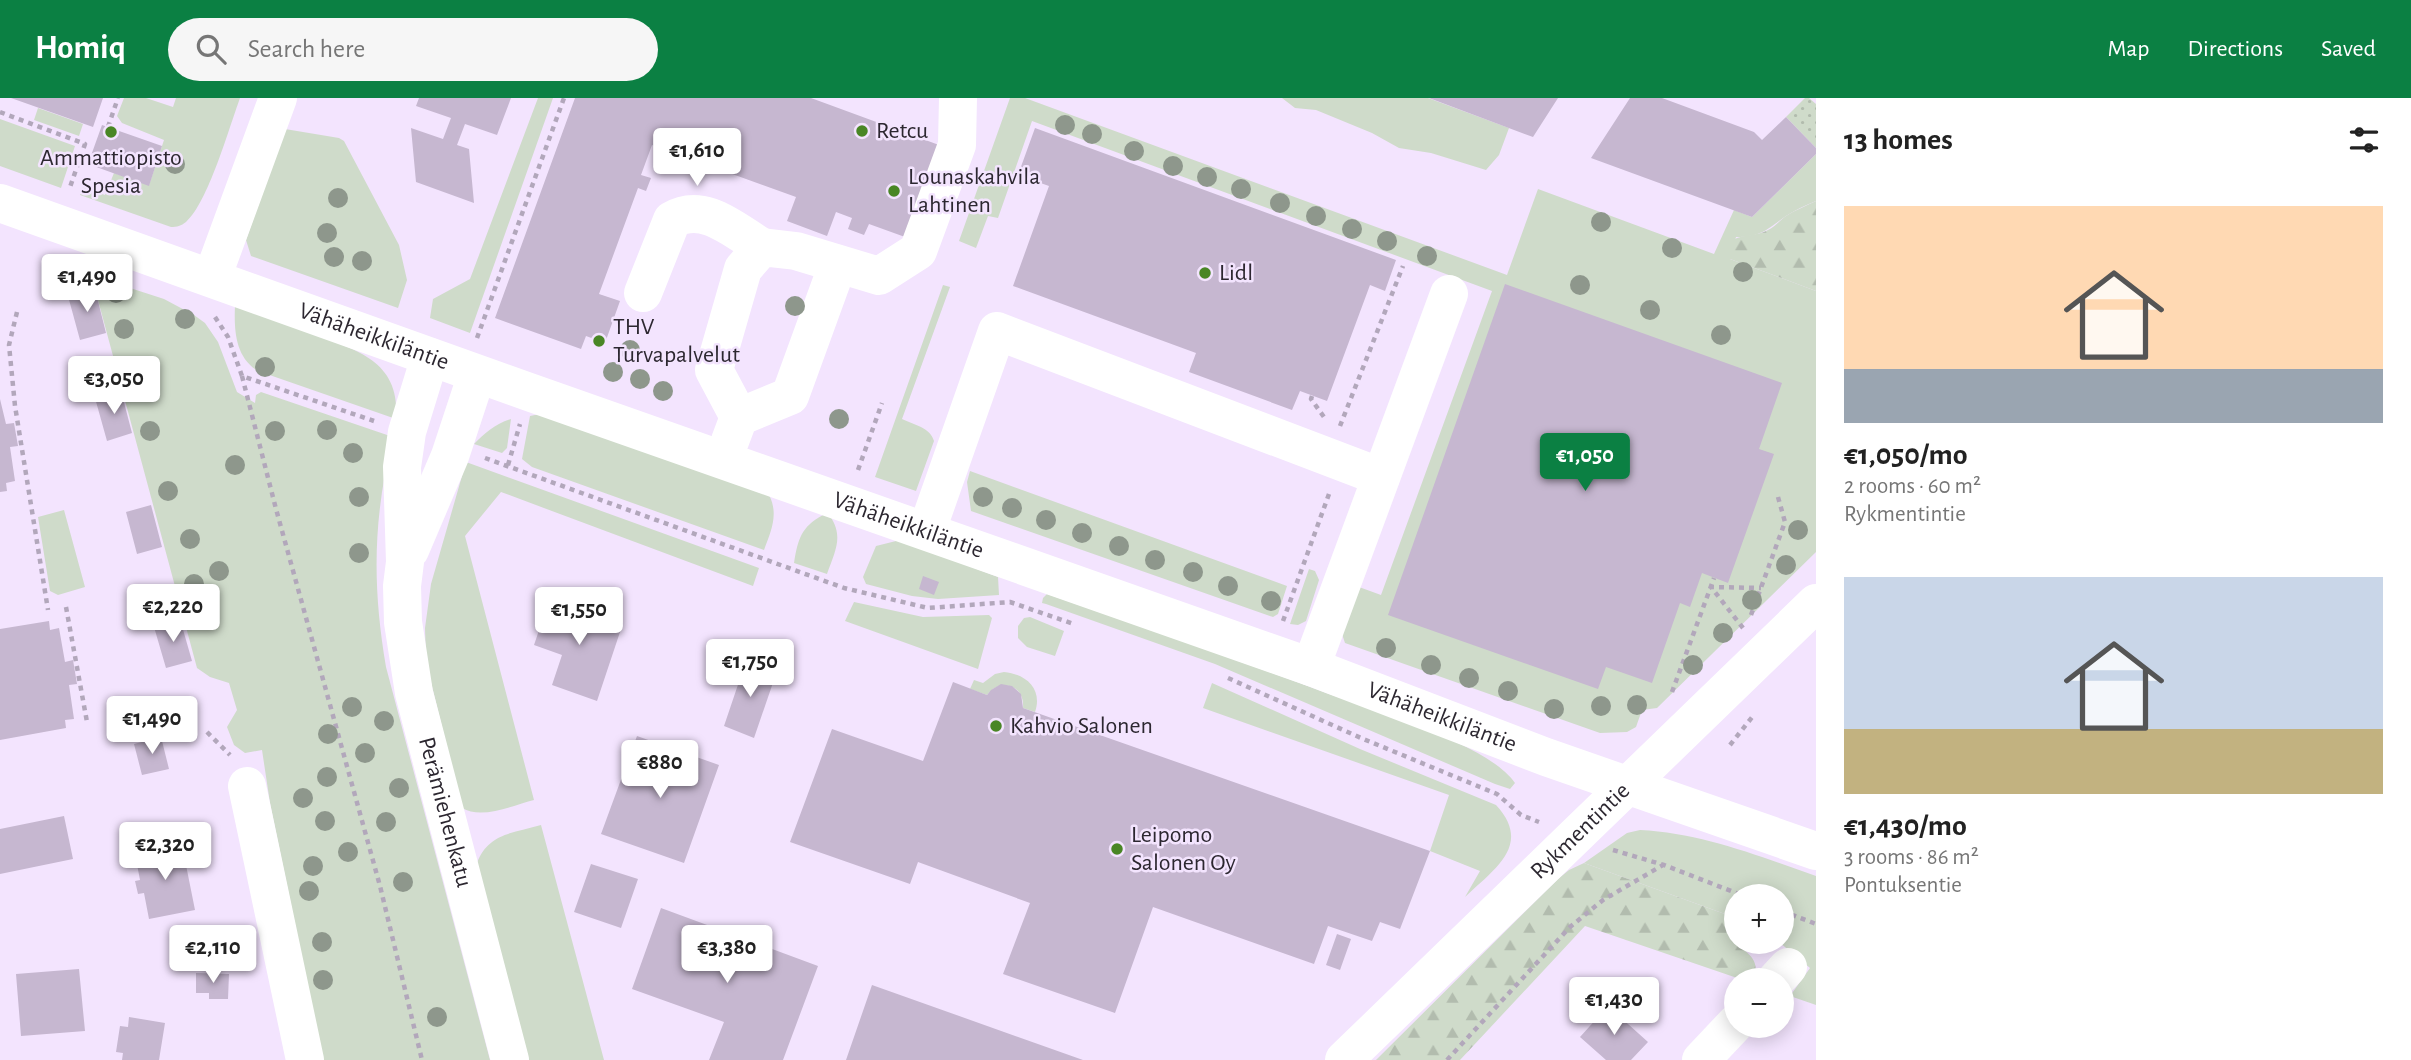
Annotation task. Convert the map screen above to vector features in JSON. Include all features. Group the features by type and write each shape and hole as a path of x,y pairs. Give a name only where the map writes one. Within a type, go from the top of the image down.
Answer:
{"street":[{"path":"210,295 278,98"},
{"path":"643,293 673,220 683,213 706,213 762,247 796,251 879,276 918,251 957,145 952,100"},
{"name":"Vähäheikkiläntie","path":"0,203 210,295 430,357 477,357 723,460 1311,667 1546,757 1816,851"},
{"path":"739,417 714,370 743,269 762,247"},
{"path":"723,460 739,417 790,396 838,264"},
{"path":"1311,667 1448,294"},
{"path":"927,530 998,331 1381,477"},
{"name":"Perämiehenkatu","path":"430,357 407,432 403,455 403,622 414,693 510,1060"},
{"name":"Perämiehenkatu","path":"405,562 450,456 477,357"},
{"name":"Rykmentintie","path":"1344,1060 1816,603"},
{"path":"247,786 305,1060"},
{"path":"1701,1060 1724,1036"}],"path":[{"path":"108,127 118,98"},
{"path":"477,357 564,98"},
{"path":"0,112 85,144 66,198"},
{"path":"210,295 215,317 228,337 242,376 380,886 422,1060"},
{"path":"17,312 9,345 15,406 48,610"},
{"path":"242,376 382,424"},
{"path":"855,478 882,403"},
{"path":"482,457 844,587 928,608 1010,602 1086,628"},
{"path":"1711,587 1745,632 1785,522 1778,497"},
{"path":"1669,699 1714,578"},
{"path":"1711,587 1761,588"},
{"path":"66,607 87,722"},
{"path":"1225,677 1361,738 1497,794 1521,815"},
{"path":"1603,847 1664,865 1724,888"},
{"path":"1447,1060 1570,927 1603,900 1664,865"},
{"path":"1794,916 1816,924"}],"green space":[{"path":"124,98 146,98 173,107 176,98 240,98 202,199 181,225 171,227 80,195 83,187 105,195 114,173 149,185 164,140 122,123 117,116"},
{"path":"538,98 553,98 470,333 430,318 433,299 470,279"},
{"path":"1010,98 1025,98 1507,275 1538,189 1714,254 1734,210 1752,217 1816,154 1816,201 1764,231 1752,236 1736,237 1730,259 1816,291 1816,552 1657,708 1642,710 1636,727 1627,732 1600,733 1345,643 1342,634 1359,587 1381,595 1492,291 1032,121 998,218 988,216 976,248 959,241"},
{"path":"1282,98 1428,98 1509,128 1499,155 1486,170 1431,153 1399,148 1372,133 1316,110 1295,108"},
{"path":"1805,98 1816,104 1816,148 1786,117"},
{"path":"38,108 83,124 79,136 34,120"},
{"path":"0,119 75,146 61,188 0,166"},
{"path":"285,129 344,141 399,245 407,280 398,308 251,256 246,240"},
{"path":"1816,201 1816,291 1730,259 1725,250 1733,240 1762,233 1789,214"},
{"path":"90,275 164,299 205,323 218,342 237,392 255,403 256,395 261,392 393,437 378,524 377,580 381,637 386,667 490,1060 323,1060 270,803 262,750 245,753 234,745 227,727 237,710 229,683 210,677 197,668 95,289 69,296 75,282"},
{"path":"943,285 950,287 902,419 925,429 934,441 916,491 875,477"},
{"path":"235,305 344,345 372,360 383,370 391,383 396,399 396,419 258,371 240,351"},
{"path":"540,414 769,495 774,516 764,550 532,467 522,459 530,416"},
{"path":"511,419 507,448 502,453 474,444 491,429"},
{"path":"466,462 759,568 753,586 501,492 465,536 534,800 479,813 462,808 426,662 425,628 431,584"},
{"path":"970,471 1287,586 1278,614 1273,617 971,511 967,482"},
{"path":"64,510 85,587 58,595 50,591 38,517"},
{"path":"823,515 830,516 837,531 835,551 827,574 794,563 805,529"},
{"path":"900,540 998,577 999,595 938,599 912,596 866,584 863,577 876,546"},
{"path":"1309,569 1315,571 1319,580 1306,621 1298,625 1290,624"},
{"path":"1047,594 1430,730 1481,755 1515,783 1510,789 1495,784 1215,664 1042,603"},
{"path":"854,602 923,617 989,615 992,618 978,669 845,621"},
{"path":"1030,617 1064,631 1055,656 1027,647 1018,638 1018,626 1024,618"},
{"path":"1004,672 1026,679 1031,684 1037,696 1035,712 1023,708 1020,694 1011,686 998,686 987,695 970,689 974,680 983,683 995,674"},
{"path":"1212,683 1360,749 1496,805 1511,832 1505,856 1465,897 1480,871 1430,851 1449,795 1203,708"},
{"path":"541,825 604,1060 529,1060 477,863 482,853 495,840"},
{"path":"1640,830 1663,832 1707,841 1816,876 1816,1005 1794,997 1794,990 1810,968 1793,954 1794,884 1724,884 1724,914 1584,863 1627,833"},
{"path":"1584,863 1724,914 1724,954 1748,954 1756,968 1724,968 1724,974 1585,926 1460,1060 1376,1060 1558,879"}],"building":[{"path":"11,98 103,98 93,127"},
{"path":"419,98 511,98 497,135 465,124 457,145 469,149 474,203 416,182 411,128 443,139 451,118 416,106"},
{"path":"575,98 811,98 939,145 905,237 869,224 864,235 848,229 852,218 836,212 827,236 787,221 796,197 652,145 641,175 651,178 646,191 638,188 599,294 620,301 605,343 586,336 581,349 495,318"},
{"path":"1429,98 1558,98 1533,137"},
{"path":"1630,98 1662,98 1754,132 1762,140 1786,117 1816,148 1816,154 1752,217 1591,158"},
{"path":"102,125 162,146 149,186 88,164"},
{"name":"Lidl","path":"1035,128 1396,260 1385,291 1370,285 1327,401 1300,391 1292,410 1189,372 1196,353 1013,286 1049,186 1018,175"},
{"path":"1505,284 1782,383 1759,449 1774,454 1728,583 1702,573 1690,607 1680,603 1652,683 1606,667 1598,689 1388,615"},
{"path":"95,289 106,333 80,340 68,296"},
{"path":"121,391 132,433 107,441 95,398"},
{"path":"0,399 6,424 14,423 18,446 10,447 15,481 6,483 7,491 0,492"},
{"path":"151,505 162,547 137,554 126,512"},
{"path":"923,576 939,582 934,595 919,589"},
{"path":"550,598 623,623 597,701 552,685 562,655 534,645"},
{"path":"180,619 192,661 166,668 154,627"},
{"path":"49,621 50,630 59,628 65,662 73,660 77,684 69,685 74,719 65,720 66,728 0,740 0,629"},
{"path":"746,661 777,671 754,738 724,726"},
{"name":"Leipomo Salonen Oy","path":"953,682 987,695 1001,684 1012,686 1021,694 1023,708 1430,851 1400,929 1380,922 1372,941 1328,926 1314,964 1153,907 1115,1013 1003,974 1030,903 918,862 910,884 790,842 832,729 923,761"},
{"path":"637,736 719,765 684,863 601,834"},
{"path":"161,737 169,769 142,775 134,744"},
{"path":"64,816 73,859 0,874 0,829"},
{"path":"182,845 195,910 149,919 144,893 138,894 135,881 140,880 135,854"},
{"path":"591,864 638,879 621,928 574,912"},
{"path":"661,908 818,966 783,1060 709,1060 724,1022 632,989"},
{"path":"1337,934 1351,939 1340,970 1326,965"},
{"path":"79,969 85,1031 21,1036 16,974"},
{"path":"196,973 229,974 228,999 209,999 209,993 196,993"},
{"path":"872,985 1083,1060 846,1060"},
{"path":"1608,1006 1648,1042 1631,1060 1606,1060 1580,1037"},
{"path":"129,1017 165,1023 159,1060 122,1060 123,1053 116,1052 120,1026 128,1027"}],"place":[{"name":"Retcu","path":"862,131"},
{"name":"Ammattiopisto Spesia","path":"111,132"},
{"name":"Lounaskahvila Lahtinen","path":"894,191"},
{"name":"Lidl","path":"1205,273"},
{"name":"THV Turvapalvelut","path":"599,341"},
{"name":"Kahvio Salonen","path":"996,726"},
{"name":"Leipomo Salonen Oy","path":"1117,849"}]}
